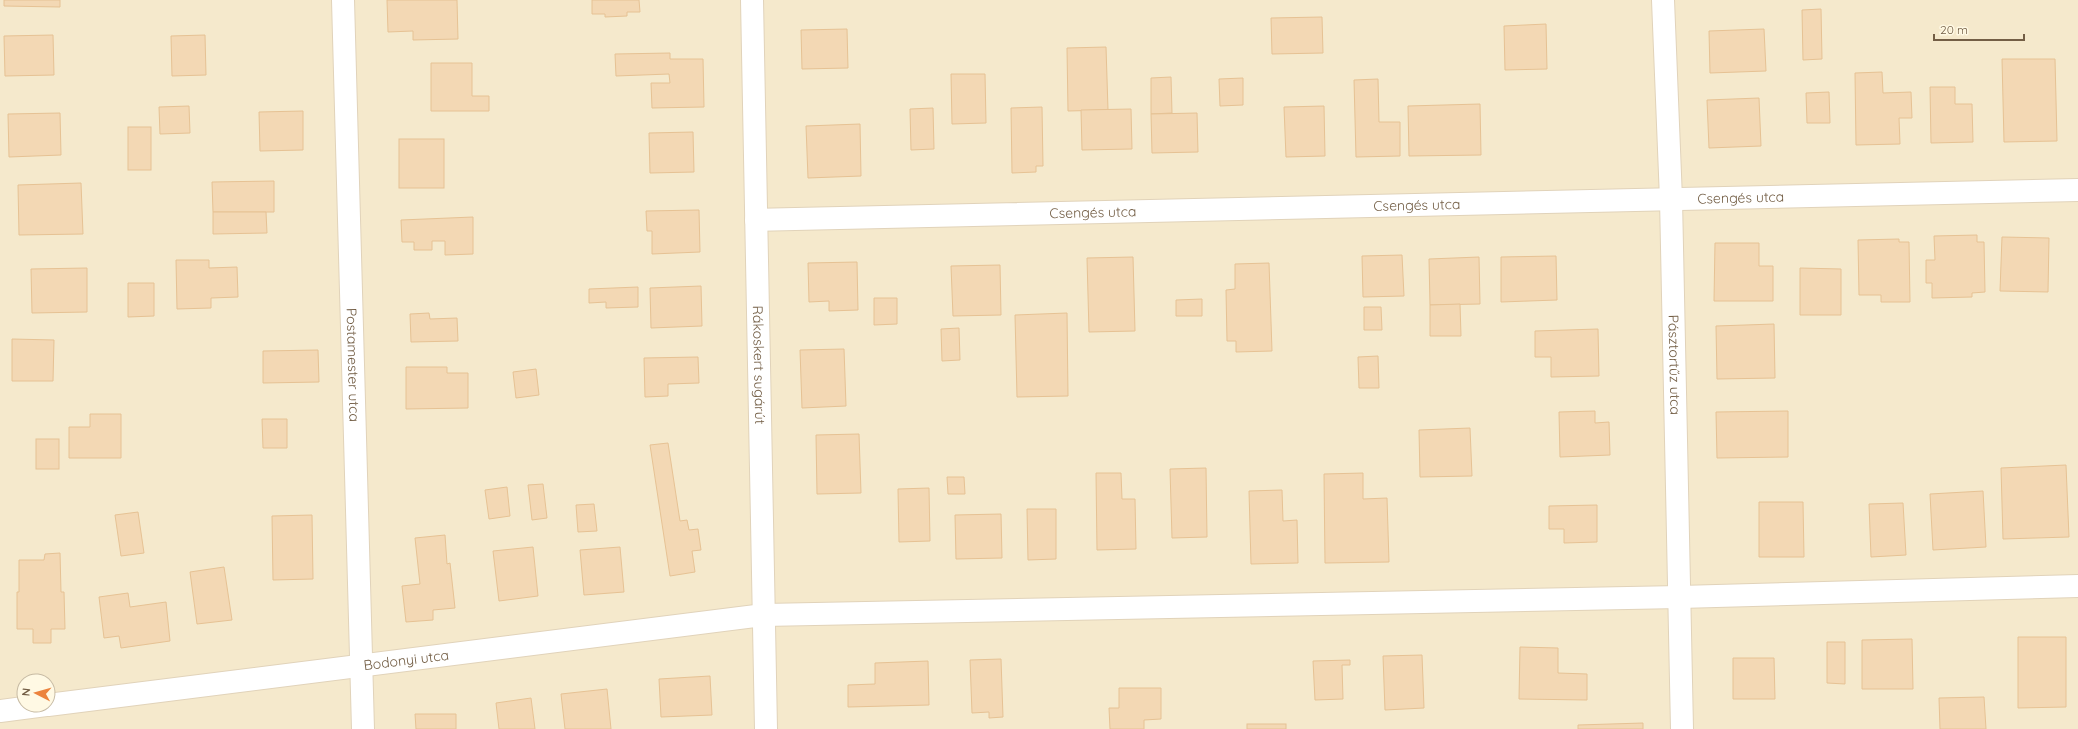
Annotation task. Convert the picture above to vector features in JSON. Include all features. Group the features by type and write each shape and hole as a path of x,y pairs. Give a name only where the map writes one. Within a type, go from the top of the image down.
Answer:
{"street":[{"name":"Postamester utca","path":"343,0 363,729"},
{"name":"Rákoskert sugárút","path":"752,0 766,729"},
{"name":"Pásztortűz utca","path":"1663,0 1671,199 1682,729"},
{"name":"Csengés utca","path":"756,220 2078,190"},
{"name":"Bodonyi utca","path":"56,704 764,614 1680,597 2078,586"},
{"name":"Bodonyi utca","path":"0,711 16,709"}],"shaded area":[{"path":"0,0 2078,0 2078,729 0,729"}],"building":[{"path":"4,0 60,0 60,7 4,6"},
{"path":"387,0 457,0 458,39 413,40 413,31 388,32"},
{"path":"592,0 639,0 640,12 627,12 627,16 605,17 605,14 592,14"},
{"path":"1821,9 1822,59 1803,60 1802,10"},
{"path":"1322,17 1323,53 1272,54 1271,18"},
{"path":"1546,24 1547,69 1505,70 1504,26"},
{"path":"847,29 848,68 802,69 801,30"},
{"path":"1764,29 1766,71 1710,73 1709,31"},
{"path":"53,35 54,75 5,76 4,36"},
{"path":"205,35 206,75 172,76 171,36"},
{"path":"1106,47 1108,110 1068,111 1067,48"},
{"path":"670,53 670,59 703,59 704,107 652,108 651,83 670,83 669,74 616,76 615,54"},
{"path":"2002,59 2055,59 2057,141 2004,142"},
{"path":"431,63 472,63 472,96 489,96 489,111 431,111"},
{"path":"1882,72 1883,93 1911,92 1912,118 1899,118 1900,144 1856,145 1855,73"},
{"path":"951,74 985,74 986,123 952,124"},
{"path":"1171,77 1172,113 1151,114 1151,78"},
{"path":"1243,78 1243,105 1220,106 1219,79"},
{"path":"1378,79 1379,122 1400,122 1400,156 1356,157 1354,80"},
{"path":"1930,87 1955,87 1955,104 1972,104 1973,142 1931,143"},
{"path":"1829,92 1830,123 1807,123 1806,93"},
{"path":"1759,98 1761,146 1709,148 1707,100"},
{"path":"1480,104 1481,155 1409,156 1408,106"},
{"path":"189,106 190,133 160,134 159,107"},
{"path":"1324,106 1325,156 1286,157 1284,107"},
{"path":"1042,107 1043,166 1036,166 1036,172 1012,173 1011,108"},
{"path":"933,108 934,149 911,150 910,109"},
{"path":"1131,109 1132,149 1082,150 1081,110"},
{"path":"303,111 303,150 260,151 259,112"},
{"path":"60,113 61,155 9,157 8,114"},
{"path":"1197,113 1198,152 1152,153 1151,114"},
{"path":"860,124 861,176 808,178 806,126"},
{"path":"128,127 151,127 151,170 128,170"},
{"path":"693,132 694,172 650,173 649,133"},
{"path":"399,139 444,139 444,188 399,188"},
{"path":"274,181 274,212 213,212 212,182"},
{"path":"81,183 83,234 19,235 18,185"},
{"path":"699,210 700,252 652,254 652,231 647,231 646,211"},
{"path":"213,212 266,212 267,233 213,234"},
{"path":"473,217 473,254 445,255 445,241 432,241 432,250 414,250 414,242 402,242 401,220"},
{"path":"1977,235 1977,242 1984,242 1985,292 1972,293 1972,297 1932,298 1932,283 1926,283 1926,260 1935,260 1934,236"},
{"path":"2002,237 2049,238 2048,292 2000,291"},
{"path":"1899,239 1899,242 1909,242 1910,302 1881,302 1881,295 1859,295 1858,240"},
{"path":"1715,243 1759,243 1759,266 1773,266 1773,301 1714,301"},
{"path":"1402,255 1404,296 1363,297 1362,256"},
{"path":"1556,256 1557,300 1501,302 1501,257"},
{"path":"1133,257 1135,331 1089,332 1087,258"},
{"path":"1479,257 1480,304 1430,305 1429,259"},
{"path":"176,260 209,260 209,268 237,267 238,297 211,298 211,308 177,309"},
{"path":"857,262 858,310 829,311 829,301 809,302 808,263"},
{"path":"1269,263 1272,351 1236,352 1236,341 1227,341 1226,290 1235,289 1235,264"},
{"path":"1000,265 1001,315 953,316 951,266"},
{"path":"87,268 87,312 32,313 31,269"},
{"path":"1800,268 1841,269 1841,315 1800,315"},
{"path":"128,283 154,283 154,316 128,317"},
{"path":"701,286 702,326 651,328 650,288"},
{"path":"638,287 638,307 606,308 606,302 589,303 589,289"},
{"path":"874,298 897,298 897,324 874,325"},
{"path":"1202,299 1202,316 1176,316 1176,300"},
{"path":"1460,304 1461,336 1430,336 1430,305"},
{"path":"1364,307 1381,307 1382,330 1364,330"},
{"path":"429,313 430,319 457,318 458,341 411,342 410,314"},
{"path":"1067,313 1068,396 1017,397 1015,315"},
{"path":"1774,324 1775,378 1717,379 1716,326"},
{"path":"959,328 960,360 942,361 941,329"},
{"path":"1598,329 1599,376 1551,377 1551,357 1535,357 1535,331"},
{"path":"12,339 54,340 53,381 12,381"},
{"path":"844,349 846,406 802,408 800,350"},
{"path":"318,350 319,382 263,383 263,351"},
{"path":"1378,356 1379,388 1359,388 1358,357"},
{"path":"698,357 699,383 668,384 668,396 645,397 644,358"},
{"path":"406,367 447,367 447,373 468,373 468,408 406,409"},
{"path":"536,369 539,395 516,398 513,372"},
{"path":"1595,411 1595,423 1609,422 1610,455 1560,457 1559,412"},
{"path":"1788,411 1788,457 1717,458 1716,412"},
{"path":"90,414 121,414 121,458 69,458 69,427 90,427"},
{"path":"262,419 287,419 287,448 263,448"},
{"path":"1470,428 1472,476 1420,477 1419,430"},
{"path":"859,434 861,493 817,494 816,435"},
{"path":"36,439 59,439 59,469 36,469"},
{"path":"668,443 680,521 687,520 689,530 698,529 701,550 692,551 695,572 670,576 650,445"},
{"path":"2066,465 2069,537 2003,539 2001,468"},
{"path":"1206,468 1207,537 1172,538 1170,469"},
{"path":"1096,473 1121,473 1122,499 1135,499 1136,549 1097,550"},
{"path":"1363,473 1363,499 1387,498 1389,562 1325,563 1324,474"},
{"path":"947,477 964,477 965,494 948,494"},
{"path":"543,484 547,518 532,520 528,485"},
{"path":"507,487 510,516 489,519 485,490"},
{"path":"929,488 930,541 899,542 898,489"},
{"path":"1282,490 1283,521 1297,520 1298,563 1251,564 1249,491"},
{"path":"1983,491 1986,547 1933,550 1930,494"},
{"path":"1759,502 1803,502 1804,557 1759,557"},
{"path":"1903,503 1906,555 1871,557 1869,504"},
{"path":"594,504 597,531 578,532 576,505"},
{"path":"1597,505 1597,542 1564,543 1564,529 1549,529 1549,506"},
{"path":"1027,509 1056,509 1056,559 1028,560"},
{"path":"138,512 144,553 121,556 115,515"},
{"path":"1001,514 1002,558 956,559 955,515"},
{"path":"312,515 313,579 273,580 272,516"},
{"path":"445,535 447,564 450,563 455,608 433,610 433,620 406,622 402,586 420,584 415,538"},
{"path":"533,547 538,596 499,601 493,551"},
{"path":"620,547 624,592 584,595 580,550"},
{"path":"60,553 61,592 64,592 65,629 51,629 51,643 33,643 33,629 17,629 19,560 44,560 45,554"},
{"path":"224,567 232,620 197,624 190,572"},
{"path":"128,593 130,607 166,602 170,641 121,648 119,636 104,638 99,597"},
{"path":"2018,637 2066,637 2066,707 2018,708"},
{"path":"1912,639 1913,689 1862,689 1862,640"},
{"path":"1827,642 1845,642 1845,684 1827,683"},
{"path":"1520,647 1558,648 1558,673 1587,674 1587,700 1519,699"},
{"path":"1422,655 1424,708 1385,710 1383,656"},
{"path":"1733,658 1774,658 1775,699 1733,699"},
{"path":"1001,659 1003,717 989,718 989,712 972,713 970,660"},
{"path":"1350,660 1350,665 1342,665 1343,699 1315,700 1313,661"},
{"path":"928,661 929,705 848,707 848,685 875,684 875,663"},
{"path":"710,676 712,715 661,717 659,679"},
{"path":"1119,688 1161,688 1161,719 1144,720 1144,729 1110,729 1109,708 1119,708"},
{"path":"607,689 611,729 565,729 561,694"},
{"path":"1984,697 1986,729 1940,729 1939,698"},
{"path":"531,698 535,729 499,729 496,703"},
{"path":"415,714 456,714 456,729 416,729"},
{"path":"1643,723 1643,729 1578,729 1578,725"},
{"path":"1247,724 1286,724 1286,729 1247,729"}]}
